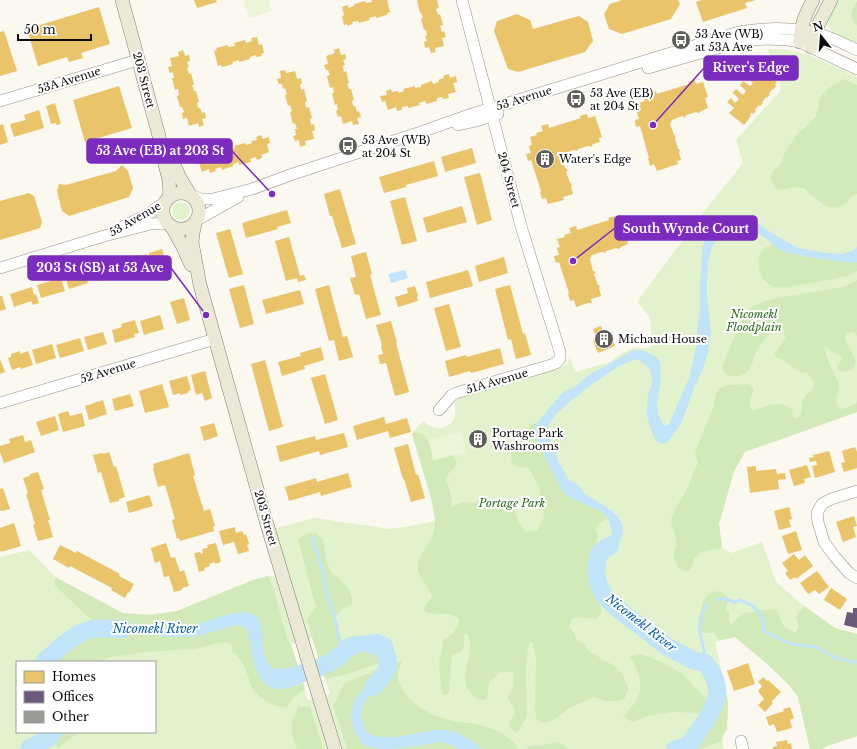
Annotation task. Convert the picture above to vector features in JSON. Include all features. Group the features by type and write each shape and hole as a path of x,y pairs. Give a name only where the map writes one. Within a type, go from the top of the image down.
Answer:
{"main road":[{"name":"203 Street","path":"122,0 159,136 169,180 168,199"},
{"path":"804,39 804,17 813,0"},
{"path":"804,39 814,32 831,0"},
{"name":"203 Street","path":"159,136 191,196"},
{"path":"181,193 191,196 197,201 199,206 200,212 196,222 190,227 184,229 178,229 170,225 164,218 163,212 163,206 168,199 175,194 181,193"},
{"name":"203 Street","path":"196,222 192,233 192,242 200,285 266,521 335,749"},
{"name":"203 Street","path":"170,225 182,245 200,285"}],"street":[{"name":"204 Street","path":"462,0 521,226 560,352 560,359"},
{"name":"53 Avenue","path":"191,196 201,199 213,199 252,189 472,114 491,112 739,32 766,28 804,39"},
{"path":"814,32 857,50"},
{"path":"804,39 857,69"},
{"name":"53A Avenue","path":"0,101 138,60"},
{"name":"53 Avenue","path":"421,132 476,121 491,112"},
{"name":"53 Avenue","path":"196,222 252,189"},
{"name":"53 Avenue","path":"104,236 147,215 168,199"},
{"name":"53 Avenue","path":"0,268 104,236 151,224 170,225"},
{"name":"52 Avenue","path":"0,403 215,339"},
{"name":"51A Avenue","path":"439,410 452,395 456,393 551,365 560,359"},
{"path":"857,491 831,499 822,504 817,513 824,542 849,573 857,578"}],"green space":[{"path":"244,0 269,0 272,11 249,18"},
{"path":"836,0 857,0 857,43 834,33 828,27 829,18"},
{"path":"857,2 857,25 851,17"},
{"name":"Nicomekl Floodplain","path":"768,49 787,50 809,55 857,77 857,412 745,452 734,471 719,524 722,548 732,553 762,542 776,582 804,606 835,628 857,634 857,736 822,749 810,749 798,697 790,686 765,662 735,637 715,642 728,703 727,729 722,741 724,749 341,749 324,696 330,694 312,638 306,639 273,529 315,518 390,529 435,521 431,499 412,433 423,421 431,427 436,428 450,425 455,416 455,404 457,397 567,365 570,357 575,372 610,362 622,353 634,348 649,348 652,346 650,317 637,302 699,218 743,163 736,140 781,90"},
{"path":"843,79 857,85 857,194 852,196 847,203 840,207 834,208 823,204 804,188 778,190 770,179 773,171 782,163 784,154 797,134 816,116 819,106 819,99 826,90"},
{"path":"181,202 187,205 190,211 187,217 181,220 175,217 172,211 175,205"},
{"path":"774,245 781,251 807,257 852,263 857,262 857,271 848,276 818,282 782,288 771,286 763,279 759,270 759,259 760,253 766,247"},
{"path":"857,280 857,336 853,332 848,333 845,337 855,361 852,370 845,372 839,371 837,367 842,358 826,346 824,347 829,363 839,383 836,401 837,406 842,409 854,405 857,402 857,412 745,452 734,471 719,524 722,548 701,552 694,559 693,565 689,571 684,571 678,568 673,555 676,546 676,538 671,521 674,511 689,486 698,463 695,453 713,408 718,389 727,385 749,384 753,387 754,391 750,401 750,406 753,411 772,404 782,404 792,409 793,417 798,418 801,413 804,398 814,387 814,382 807,373 800,372 783,360 774,356 785,339 784,331 776,328 760,345 751,368 747,372 740,376 733,376 724,371 722,367 744,315 753,306 763,302 777,298 844,287"},
{"name":"Portage Park","path":"532,423 536,424 534,431 535,436 570,498 602,512 607,518 596,528 598,536 590,566 590,574 595,593 600,602 601,613 596,619 575,617 571,620 569,627 575,634 576,640 583,643 588,651 595,654 602,660 614,665 622,674 628,689 625,698 618,701 605,701 594,697 569,708 552,721 544,723 540,722 536,718 535,709 536,659 533,643 530,641 526,668 527,716 517,733 509,727 515,711 508,699 509,694 513,689 514,673 502,671 489,682 486,699 478,700 466,686 465,680 470,644 466,633 464,636 464,646 462,651 452,656 449,692 446,695 442,694 439,664 444,639 458,626 459,619 450,614 425,612 424,607 432,597 419,574 418,565 421,555 430,541 434,531 435,519 426,480 412,433 422,434 426,437 430,445 433,460 453,455 456,459 457,463 446,479 452,499 452,507 459,503 471,503 477,501 503,501 512,503 519,522 525,532 537,530 544,518 539,486 528,467 520,468 512,463 511,454 518,442 528,437 529,425"},
{"path":"461,432 466,452 433,460 429,440"},
{"path":"309,533 317,533 323,540 330,571 346,586 352,599 352,604 339,612 334,623 342,640 329,653 319,660 307,620 316,607 298,539"},
{"path":"29,550 55,577 123,613 150,615 177,611 253,580 270,576 275,577 279,581 296,642 291,644 308,700 314,699 330,749 0,749 0,557"},
{"path":"268,576 272,584 288,641 291,644 299,670 293,672 277,672 269,666 264,655 259,620 223,616 185,627 138,627 96,624 55,586 55,577 123,613 150,615 177,611 253,580"},
{"path":"717,591 726,595 727,597 728,602 726,609 729,612 729,622 732,624 745,613 771,609 777,611 780,616 780,620 786,628 795,633 799,627 796,616 804,606 835,628 857,634 857,736 822,749 810,749 798,697 790,686 765,662 735,637 720,640 714,633 703,633 698,626 703,601 709,594"},
{"path":"236,625 244,627 248,631 256,666 295,687 303,682 305,689 294,697 287,707 282,707 264,700 253,690 243,663 236,654 231,651 231,644 225,642 193,649 144,652 114,656 103,661 54,661 79,638 90,633 122,631 167,637 186,637"},
{"path":"372,650 379,654 382,662 348,674 325,679 323,673 358,653"},
{"path":"639,654 661,662 682,674 707,698 704,713 672,712 648,716 634,722 623,716 635,703 639,694 639,677 630,656"},
{"path":"402,661 398,672 400,684 415,704 438,717 479,725 494,730 503,734 519,749 482,749 472,741 456,732 446,730 434,730 396,737 383,737 369,734 362,722 361,713 363,706 367,698 386,679 393,665"},
{"path":"382,668 378,676 359,694 354,701 351,713 352,724 356,734 369,747 385,749 347,749 333,705 345,683"},
{"path":"724,683 728,703 727,729 722,741 697,749 699,740 708,725 719,697 721,686"},
{"path":"298,706 310,706 323,749 297,749 291,726"},
{"path":"59,733 79,733 58,748 52,742 58,736"},
{"path":"441,742 454,746 457,749 385,749"},
{"path":"559,742 568,749 528,749 527,747"}],"water":[{"path":"730,217 749,219 798,248 826,253 843,254 852,251 857,247 857,262 852,263 807,257 781,251 764,237 754,231 744,228 732,229 723,233 717,238 712,247 708,263 707,296 711,332 708,352 703,369 694,388 681,424 667,443 660,443 655,440 648,420 647,402 652,382 651,372 644,364 635,359 619,366 588,387 557,413 549,424 547,432 559,463 569,480 578,485 584,493 612,511 622,524 623,533 616,547 608,552 605,552 601,556 599,563 590,566 594,551 604,544 611,535 612,532 609,521 602,512 570,498 560,488 535,436 534,431 536,424 562,393 575,387 587,376 634,350 641,350 657,358 660,362 661,379 657,404 658,413 662,423 665,426 669,424 690,376 697,342 697,329 700,311 702,250 710,229"},
{"path":"405,270 408,278 391,283 388,274"},
{"path":"246,612 258,618 260,622 264,656 272,668 278,672 289,673 299,670 303,682 293,687 282,689 273,688 265,684 256,669 248,631 244,627 236,625 201,635 188,637 166,637 144,633 100,631 96,624 138,627 185,627 234,613"},
{"path":"376,634 382,635 392,641 394,658 382,662 379,654 373,650 365,651 346,659 323,673 319,660 333,651 342,640 349,637"},
{"path":"393,665 386,679 367,698 363,706 361,713 362,722 369,734 383,737 396,737 434,730 446,730 456,732 472,741 482,749 457,749 454,746 441,742 385,749 369,747 361,743 352,724 351,713 354,701 359,694 378,676 382,668"}],"building: Homes":[{"path":"194,0 216,0 217,2 197,8"},
{"path":"371,0 387,0 390,12 387,13 387,15 369,18 370,20 359,23 358,21 352,22 353,24 347,26 347,24 344,25 342,7 348,5 348,8 354,6 354,4 365,1 366,3 372,2"},
{"path":"418,0 437,0 439,8 436,9 438,15 440,14 443,25 440,26 446,37 442,38 444,46 435,48 436,52 431,53 429,47 425,48 424,42 427,41 425,36 427,36 421,19 423,18 421,12 420,13"},
{"path":"622,0 678,0 680,4 671,19 622,34 609,29 604,14 610,4"},
{"path":"702,0 756,0 745,3 747,8 703,22 696,2"},
{"path":"99,7 110,44 81,53 83,58 69,62 67,57 38,66 27,29"},
{"path":"517,14 530,20 533,29 579,16 588,22 593,41 585,52 518,72 508,69 494,31 497,21"},
{"path":"4,31 17,71 0,76 0,32"},
{"path":"257,37 259,45 262,44 264,53 261,54 262,56 256,57 256,55 250,57 250,59 232,62 233,64 222,67 221,65 218,66 214,51 217,50 216,48 228,45 228,47 235,46 234,43 245,40 246,43 252,41 251,38"},
{"path":"339,48 341,55 345,54 346,59 343,60 345,65 343,66 344,72 346,71 349,83 347,83 349,89 351,89 354,100 352,101 353,106 355,106 357,112 359,111 361,117 357,118 359,124 353,125 352,121 343,124 341,116 338,117 336,111 338,110 332,93 334,93 333,87 330,88 327,76 330,75 324,65 328,64 326,56 335,53 334,50"},
{"path":"183,50 185,56 189,55 190,61 187,62 189,67 187,68 189,74 191,73 194,85 192,85 194,91 196,91 199,102 197,103 198,108 200,108 202,113 205,112 206,118 202,119 204,125 199,127 198,123 189,126 187,118 183,119 182,113 184,112 182,107 180,107 177,96 179,95 178,89 175,90 172,78 174,78 173,72 170,73 168,67 172,66 170,58 179,56 178,52"},
{"path":"753,68 759,74 763,70 777,82 775,84 776,86 773,90 771,90 767,98 766,97 762,102 763,103 760,106 759,105 753,114 751,113 751,116 744,125 729,113 734,108 727,102 731,98 735,103 739,99 733,93 736,89 743,95 746,91 740,85 743,81 750,86 753,83 747,77"},
{"path":"285,70 286,73 295,71 297,79 301,78 301,90 304,89 307,101 305,102 306,108 309,107 312,118 310,119 311,125 314,124 315,130 312,131 314,139 305,141 306,145 300,147 299,140 295,141 293,136 296,135 295,129 297,129 295,123 293,124 290,112 292,111 290,105 288,106 285,88 283,89 282,84 279,84 277,79 281,78 280,71"},
{"path":"449,74 450,78 456,76 457,82 453,83 456,92 448,94 449,98 437,98 437,101 426,104 425,101 419,103 420,105 408,108 408,106 402,107 402,110 397,111 396,107 388,110 385,101 382,102 380,96 387,95 386,91 391,89 392,92 398,91 398,93 404,91 403,89 415,86 415,88 421,87 421,85 432,81 433,84 444,78 443,76"},
{"path":"695,80 696,84 703,82 708,97 705,98 708,108 699,113 696,112 686,115 685,118 682,116 672,120 670,124 674,135 676,136 675,138 678,149 680,150 679,153 681,160 677,161 678,164 657,171 654,164 650,166 640,126 636,127 635,120 639,119 637,112 640,111 638,103 651,97 649,92 656,91 657,94 689,84 688,82"},
{"path":"119,86 132,128 85,142 73,100"},
{"path":"55,103 61,124 56,125 56,123 51,124 46,106"},
{"path":"39,110 44,128 14,137 10,124 26,120 24,115"},
{"name":"Water's Edge","path":"587,114 588,118 595,116 602,137 599,138 600,142 593,144 591,147 588,146 578,149 577,151 574,150 564,153 562,157 565,168 568,170 566,172 570,183 572,184 573,194 563,197 564,200 548,204 546,198 542,199 541,191 531,160 528,161 526,154 531,153 529,146 532,145 530,137 543,131 541,126 548,124 549,128 581,118 580,116"},
{"path":"3,124 8,142 0,145 0,125"},
{"path":"261,135 263,139 269,137 270,143 267,144 269,152 261,155 262,158 257,160 256,157 250,159 251,162 239,165 239,162 222,170 221,167 210,173 209,169 202,172 199,163 195,164 194,158 200,157 199,153 204,151 205,154 211,152 211,154 217,153 217,151 228,147 229,150 235,148 234,146 252,143 251,141 257,140 256,137"},
{"path":"472,148 476,163 445,172 441,157"},
{"path":"434,161 438,176 384,193 379,177"},
{"path":"122,165 128,171 133,188 129,197 69,216 62,211 57,191 59,184 66,185 116,171"},
{"path":"480,173 492,220 477,225 464,177"},
{"path":"340,189 356,244 342,248 332,216 330,216 324,194"},
{"path":"29,193 34,196 42,222 40,228 0,240 0,201"},
{"path":"405,197 417,241 402,245 390,201"},
{"path":"462,206 467,222 427,233 423,218"},
{"path":"287,210 291,223 277,227 278,229 246,238 242,223"},
{"path":"615,216 616,220 623,218 630,239 627,240 628,244 619,249 616,248 606,251 605,253 602,252 592,255 590,259 593,271 596,272 594,274 598,285 600,286 601,296 591,299 592,303 576,307 574,300 570,301 569,293 559,262 556,263 554,256 559,255 557,248 560,247 557,239 565,237 564,235 571,233 569,228 576,226 577,230 609,220 608,218"},
{"path":"230,229 243,274 229,278 216,233"},
{"path":"289,237 300,276 304,275 306,280 298,282 297,278 286,281 275,241"},
{"path":"162,249 169,273 156,276 149,253"},
{"path":"366,252 372,274 370,275 381,315 366,319 359,294 355,295 350,278 356,277 351,256"},
{"path":"146,254 151,268 144,268 125,274 121,260"},
{"path":"504,257 508,273 479,282 475,266"},
{"path":"112,263 113,265 118,263 121,274 97,281 93,268"},
{"path":"468,270 473,286 430,298 426,282"},
{"path":"85,271 88,283 69,289 65,276"},
{"path":"61,278 65,291 41,298 37,285"},
{"path":"244,285 254,324 240,328 229,289"},
{"path":"329,285 343,337 347,336 353,357 339,361 334,340 329,341 315,289"},
{"path":"510,285 523,334 525,333 531,355 516,359 511,339 508,340 495,289"},
{"path":"415,286 418,301 398,307 395,297 408,293 407,288"},
{"path":"32,287 34,295 36,294 39,303 33,305 31,301 14,307 10,294"},
{"path":"300,290 304,304 266,314 262,300"},
{"path":"0,296 2,296 6,309 0,311"},
{"path":"184,298 190,320 177,324 170,302"},
{"path":"449,304 461,347 446,351 434,308"},
{"path":"160,315 164,329 144,335 140,321"},
{"path":"135,320 139,333 134,334 135,337 115,343 112,330 122,327 121,324"},
{"path":"391,321 409,392 395,396 386,363 380,364 378,355 383,354 376,325"},
{"name":"Michaud House","path":"601,326 605,336 610,334 615,346 598,353 593,340 597,339 593,329"},
{"path":"103,332 107,344 88,350 84,337"},
{"path":"80,338 84,351 60,358 56,345"},
{"path":"52,344 56,358 36,364 32,350"},
{"path":"321,347 324,360 304,366 305,369 282,376 278,362 301,356 300,353"},
{"path":"500,348 504,364 449,377 445,361"},
{"path":"20,351 20,354 28,351 33,365 12,370 8,358 11,357 11,354"},
{"path":"0,359 5,372 0,374"},
{"path":"265,360 283,427 269,431 251,364"},
{"path":"205,371 212,398 205,401 202,393 196,395 191,375"},
{"path":"325,374 338,420 325,424 311,378"},
{"path":"187,376 191,390 188,391 188,393 173,395 169,381"},
{"path":"162,384 169,407 145,413 139,391"},
{"path":"130,394 134,406 115,411 112,399"},
{"path":"103,400 107,414 89,420 85,406"},
{"path":"68,411 70,416 82,413 85,426 63,432 58,414"},
{"path":"55,416 59,430 41,436 36,422"},
{"path":"384,417 386,424 407,418 411,432 390,438 388,431 357,440 353,426"},
{"path":"214,423 218,436 204,441 200,427"},
{"path":"344,433 348,447 320,455 319,451 280,462 276,446 315,436 316,440"},
{"path":"23,435 25,442 31,440 35,452 4,463 0,452 0,446 10,443 9,439"},
{"path":"408,444 416,475 418,474 425,498 411,502 394,448"},
{"path":"855,447 857,452 857,468 844,472 841,463 845,462 842,451"},
{"path":"829,451 835,472 815,478 812,466 817,465 816,461 810,462 809,458 814,457 813,455"},
{"path":"109,452 114,467 116,466 125,497 119,499 119,501 110,503 101,472 98,473 93,455"},
{"path":"189,453 195,475 193,476 204,511 210,509 215,526 213,527 214,531 180,541 179,538 177,539 172,520 175,519 165,485 158,487 153,464"},
{"path":"807,465 811,477 804,479 805,483 794,486 789,470"},
{"path":"756,466 756,471 776,469 777,474 785,473 786,479 778,480 779,489 750,493 747,467"},
{"path":"38,472 44,489 41,490 50,520 48,520 53,537 38,541 33,525 35,524 26,494 28,493 23,478"},
{"path":"348,473 352,487 321,496 320,492 289,501 285,487 316,478 317,482"},
{"path":"3,488 10,509 0,511 0,489"},
{"path":"149,495 153,506 129,513 126,502"},
{"path":"789,507 792,519 789,520 791,527 779,530 774,511"},
{"path":"854,516 857,526 853,527 856,537 843,542 836,522"},
{"path":"14,523 21,546 1,552 0,528"},
{"path":"235,527 236,533 242,531 244,535 246,534 249,544 247,545 249,551 238,554 234,542 223,545 219,531"},
{"path":"796,531 802,550 788,554 782,536"},
{"path":"166,543 171,558 175,557 180,572 184,570 189,586 174,592 169,576 164,577 160,561 155,563 151,548"},
{"path":"216,543 221,562 209,564 210,566 204,568 205,570 199,572 194,553 200,552 201,554 203,553 202,549 208,548 207,545"},
{"path":"60,545 76,553 77,551 120,574 119,576 134,584 129,593 128,592 125,598 111,590 112,588 70,566 69,568 53,559"},
{"path":"794,554 799,560 805,555 813,566 796,579 795,577 790,580 785,573 788,571 782,563"},
{"path":"817,571 829,587 819,594 815,590 808,594 800,583"},
{"path":"831,588 847,599 840,610 824,600"},
{"path":"748,663 755,684 734,691 727,671"},
{"path":"763,677 781,692 771,702 773,703 765,712 758,705 764,699 758,691 762,686 758,682"},
{"path":"790,707 794,718 790,720 792,728 777,732 774,724 769,726 766,717 784,711 783,709"},
{"path":"787,740 788,744 791,743 792,749 773,749 773,747 777,746 776,742"}],"building: Offices":[{"path":"853,608 857,608 857,628 844,625 847,612 853,613"}],"building: Other":[{"name":"Portage Park Washrooms","path":"479,435 481,443 476,444 475,436"}],"waterway":[{"path":"312,538 324,575 327,594 334,614 340,645"},
{"name":"Nicomekl River","path":"610,546 603,550 598,556 596,569 598,583 603,594 612,604 666,646 692,660 705,663 715,680 717,687 717,698 705,722 690,743 685,747 675,749"},
{"path":"718,599 726,599 735,602 741,600 753,606 761,615 764,623 763,631 791,644 816,647 836,658 857,663"},
{"path":"705,663 699,627 702,613 707,605"},
{"name":"Nicomekl River","path":"45,661 66,642 85,631 92,629 123,629"},
{"name":"Nicomekl River","path":"371,645 377,646 385,653 388,663 386,672 373,687"},
{"name":"Nicomekl River","path":"277,677 288,678 321,667 342,654"},
{"name":"Nicomekl River","path":"29,749 49,738 52,733"}],"place":[{"name":"53 Ave (WB) at 53A Ave","path":"681,40"},
{"name":"53 Ave (EB) at 204 St","path":"576,99"},
{"name":"River's Edge","path":"653,125"},
{"name":"53 Ave (WB) at 204 St","path":"348,146"},
{"name":"Water's Edge","path":"545,159"},
{"name":"53 Ave (EB) at 203 St","path":"272,194"},
{"name":"South Wynde Court","path":"573,261"},
{"name":"203 St (SB) at 53 Ave","path":"206,315"},
{"name":"Michaud House","path":"604,339"},
{"name":"Portage Park Washrooms","path":"478,439"}]}
